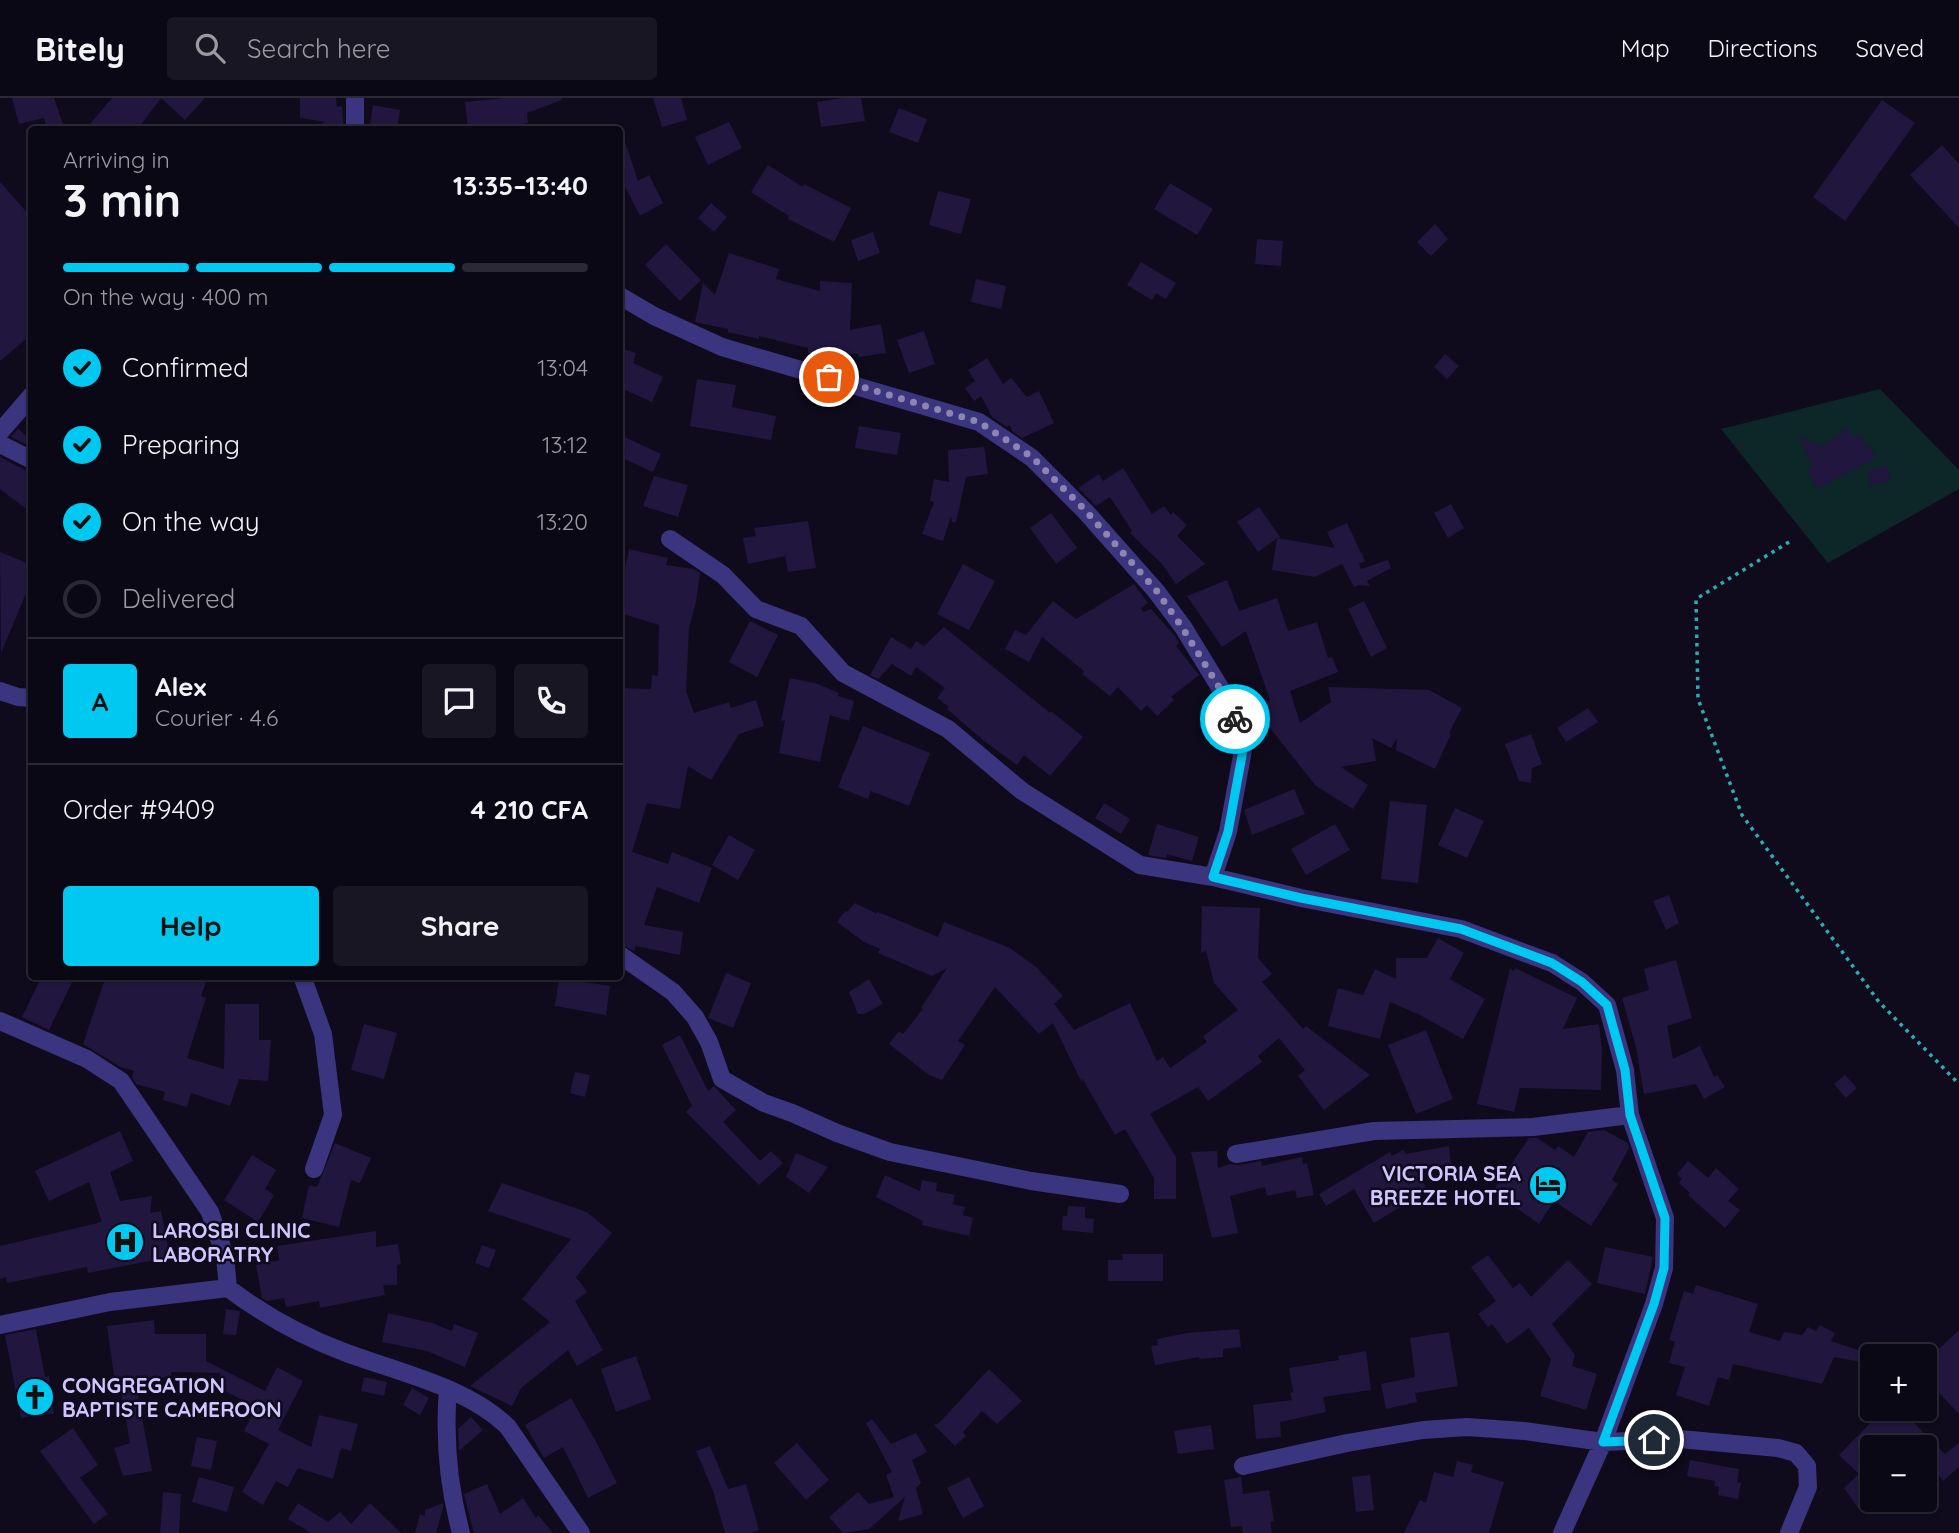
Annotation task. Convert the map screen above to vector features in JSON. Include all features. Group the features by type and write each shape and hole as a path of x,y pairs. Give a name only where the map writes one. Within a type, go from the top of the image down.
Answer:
{"street":[{"path":"355,98 355,126"},
{"path":"623,298 654,316 722,347 979,422 1032,457 1085,510 1156,590 1230,705 1239,728 1243,750 1228,832 1213,877"},
{"path":"0,432 28,400"},
{"path":"0,444 28,458"},
{"path":"670,539 723,575 756,609 801,626 844,673 948,729 1022,791 1140,865 1213,877 1301,898 1461,929 1552,963 1582,982 1607,1005 1625,1070 1630,1115 1665,1218 1664,1268 1654,1304 1603,1442 1562,1533"},
{"path":"0,691 28,698"},
{"path":"623,958 673,992 695,1017 709,1042 722,1079 764,1103 890,1152 1031,1181 1120,1194"},
{"path":"303,980 323,1034 334,1115 314,1169"},
{"path":"0,1021 86,1059 121,1081 210,1212 225,1255 228,1288"},
{"path":"1236,1154 1374,1131 1533,1127 1630,1115"},
{"path":"0,1325 110,1302 228,1288 258,1311 292,1331 448,1389 497,1416 508,1427 581,1533"},
{"path":"448,1389 446,1454 451,1492 461,1533"},
{"path":"1243,1466 1347,1443 1423,1430 1467,1427 1524,1431 1603,1442 1680,1439 1778,1448 1796,1453 1807,1466 1808,1487 1789,1533"}],"path":[{"path":"1789,542 1696,599 1698,699 1742,815 1879,1002 1959,1084"}],"green space":[{"path":"1880,389 1959,470 1959,489 1828,563 1721,429"}],"building":[{"path":"12,98 54,98 64,126 46,126 44,118 19,124"},
{"path":"112,98 161,98 140,126 88,126"},
{"path":"161,98 205,98 185,120"},
{"path":"300,98 336,98 337,107 342,106 344,126 318,126 325,122 300,118"},
{"path":"506,98 562,98 527,113 528,123 509,126 468,126 465,102"},
{"path":"653,98 681,98 687,120 662,127"},
{"path":"861,98 865,121 821,127 817,102"},
{"path":"1882,100 1915,123 1845,221 1813,197"},
{"path":"373,105 400,110 397,126 370,125"},
{"path":"899,108 927,119 918,143 889,132"},
{"path":"729,122 742,148 708,165 695,137"},
{"path":"623,136 638,181 649,175 663,203 640,216 623,183"},
{"path":"1942,145 1959,164 1959,228 1910,175"},
{"path":"768,165 803,187 804,184 851,208 834,242 788,219 789,216 751,192"},
{"path":"0,182 28,214 28,337 0,361"},
{"path":"1170,183 1213,209 1197,235 1154,209"},
{"path":"938,191 971,199 961,234 929,225"},
{"path":"711,203 727,217 714,232 698,218"},
{"path":"1435,224 1448,239 1431,256 1417,242"},
{"path":"873,232 880,253 858,261 851,240"},
{"path":"1257,239 1283,241 1281,266 1255,264"},
{"path":"666,244 701,280 680,301 645,265"},
{"path":"729,253 779,269 776,279 820,291 820,281 852,283 850,330 881,324 886,353 859,357 858,354 808,353 808,348 759,336 759,339 728,332 728,329 695,322 703,283 715,295"},
{"path":"1141,262 1176,283 1166,299 1156,293 1152,300 1127,285"},
{"path":"976,279 1006,286 1001,309 971,302"},
{"path":"924,331 935,364 909,373 897,340"},
{"path":"623,349 636,353 633,363 663,377 652,402 625,390 623,396"},
{"path":"1445,354 1459,366 1447,379 1434,367"},
{"path":"987,358 1003,384 1011,378 1027,397 1039,391 1054,423 1022,438 1012,431 1010,425 1007,427 992,417 981,396 974,401 965,388 975,381 968,370"},
{"path":"697,379 736,385 732,407 776,416 771,440 690,426"},
{"path":"859,426 901,433 897,455 855,448"},
{"path":"1847,428 1853,438 1860,434 1866,448 1871,446 1875,458 1817,489 1807,470 1813,466 1798,437 1822,446"},
{"path":"18,429 28,437 28,446 11,437"},
{"path":"623,436 661,454 653,472 623,458"},
{"path":"984,447 988,474 966,477 956,522 952,522 951,516 943,541 922,534 934,502 930,501 934,479 949,482 948,450"},
{"path":"0,457 28,472 28,505 25,508 0,489"},
{"path":"1887,466 1891,481 1871,486 1867,471"},
{"path":"1123,468 1152,514 1164,506 1171,515 1173,512 1187,525 1177,536 1205,564 1176,584 1162,564 1130,533 1132,531 1110,497 1096,506 1078,488 1099,474 1103,481"},
{"path":"654,476 688,485 678,517 643,506"},
{"path":"1451,504 1464,528 1448,538 1434,513"},
{"path":"1259,507 1280,537 1258,552 1237,522"},
{"path":"1051,513 1077,548 1056,564 1030,528"},
{"path":"808,521 816,568 788,572 785,556 748,564 743,538 756,536 754,528"},
{"path":"1347,523 1361,553 1364,553 1362,554 1365,561 1359,564 1361,569 1388,560 1391,568 1367,581 1370,586 1354,587 1342,564 1315,577 1272,570 1277,538 1335,548 1327,532"},
{"path":"629,549 668,558 666,565 693,569 700,573 689,628 686,691 694,713 729,702 731,708 756,700 764,726 739,734 711,780 688,766 680,809 647,803 632,852 668,864 672,852 712,868 699,903 657,887 644,925 683,932 680,955 636,946 634,951 623,946 623,688 651,689 652,675 658,676 659,625 623,614 623,578"},
{"path":"0,552 28,563 28,589 1,653"},
{"path":"963,564 995,581 969,630 937,614"},
{"path":"1227,580 1239,611 1277,598 1288,631 1317,622 1328,658 1332,657 1338,672 1290,691 1300,723 1331,702 1328,687 1429,690 1462,708 1435,769 1396,750 1397,738 1391,748 1372,738 1376,761 1341,767 1368,785 1353,809 1316,786 1270,728 1261,733 1253,706 1270,700 1246,631 1222,647 1187,596"},
{"path":"1134,584 1148,603 1141,608 1143,612 1151,609 1175,636 1179,643 1176,646 1199,675 1171,697 1174,700 1157,716 1147,705 1141,711 1118,687 1110,696 1042,637 1029,662 1005,649 1015,630 1026,635 1053,601 1076,619"},
{"path":"1364,601 1387,648 1371,657 1348,609"},
{"path":"750,621 778,635 757,677 729,662"},
{"path":"944,627 1083,737 1050,776 1024,755 1017,765 984,741 937,698 945,688 916,667 911,676 892,664 878,679 870,675 891,637 911,649 916,641 924,646"},
{"path":"790,678 818,684 839,693 838,696 854,701 849,721 830,715 820,762 779,753 785,720 781,721"},
{"path":"1588,708 1598,722 1566,742 1557,728"},
{"path":"863,726 930,753 909,806 871,791 868,799 838,787"},
{"path":"1531,734 1542,764 1532,768 1531,783 1519,781 1505,744"},
{"path":"1294,789 1305,814 1252,835 1244,810"},
{"path":"1390,801 1427,805 1418,883 1381,879"},
{"path":"1104,803 1130,819 1121,834 1095,818"},
{"path":"1455,808 1484,821 1467,858 1438,845"},
{"path":"1157,824 1199,837 1192,861 1167,854 1166,858 1148,855"},
{"path":"1335,824 1350,850 1306,875 1291,849"},
{"path":"729,835 755,850 738,880 712,865"},
{"path":"1669,895 1679,923 1666,930 1653,901"},
{"path":"855,903 938,937 944,922 1010,948 1036,967 1063,996 1054,1004 1074,1030 1130,1003 1157,1061 1163,1057 1170,1068 1207,1042 1203,1036 1238,1010 1214,983 1206,951 1201,953 1202,906 1260,908 1258,958 1272,974 1262,982 1303,1029 1306,1026 1370,1075 1324,1110 1298,1076 1305,1070 1279,1038 1258,1056 1262,1062 1208,1101 1198,1087 1150,1114 1176,1157 1176,1199 1154,1199 1154,1178 1125,1129 1115,1135 1082,1078 1082,1083 1053,1023 1039,1034 995,987 958,1041 965,1045 942,1080 929,1075 889,1044 899,1031 903,1034 923,1009 921,1008 947,968 932,976 878,953 880,949 864,942 837,922"},
{"path":"1438,938 1464,953 1450,979 1485,999 1463,1039 1390,1002 1380,1039 1328,1026 1338,988 1363,995 1375,969 1396,979 1396,958 1427,958"},
{"path":"1676,960 1692,1018 1667,1026 1673,1059 1700,1046 1714,1077 1717,1075 1725,1087 1704,1099 1696,1084 1644,1094 1636,1047 1622,998 1649,990 1644,969"},
{"path":"1515,968 1577,998 1563,1029 1599,1024 1602,1050 1601,1090 1520,1088 1514,1112 1477,1104 1510,969 1514,971"},
{"path":"726,973 751,983 733,1028 708,1018"},
{"path":"869,979 883,1004 864,1014 858,1014 849,992"},
{"path":"40,980 73,980 49,1030 22,1017"},
{"path":"105,980 207,980 201,996 206,998 187,1058 224,1069 225,1004 259,1004 259,1040 271,1040 268,1081 239,1079 230,1106 191,1093 187,1107 163,1100 165,1092 136,1084 132,1077 134,1071 119,1066 83,1044"},
{"path":"559,980 610,986 606,1015 555,1006"},
{"path":"364,1024 397,1033 384,1079 351,1070"},
{"path":"1426,1030 1453,1099 1416,1114 1388,1045"},
{"path":"680,1035 708,1091 714,1086 736,1110 723,1122 760,1161 771,1151 783,1163 759,1185 686,1112 692,1106 662,1045"},
{"path":"575,1072 590,1075 585,1097 570,1093"},
{"path":"1845,1075 1857,1088 1846,1098 1834,1084"},
{"path":"1604,1130 1628,1143 1629,1148 1612,1180 1618,1184 1591,1226 1554,1201 1539,1224 1493,1191 1529,1138 1537,1138 1555,1150 1558,1146 1574,1157 1588,1132"},
{"path":"120,1131 133,1161 110,1172 120,1201 152,1196 150,1213 161,1211 170,1257 88,1273 87,1267 7,1283 6,1277 0,1279 0,1246 102,1222 89,1182 49,1201 35,1171"},
{"path":"335,1143 371,1158 360,1183 351,1180 339,1227 302,1218 309,1185 317,1187"},
{"path":"1449,1146 1451,1164 1416,1170 1428,1190 1374,1223 1354,1189 1326,1206 1319,1194 1390,1152 1392,1156 1403,1150 1406,1154"},
{"path":"1217,1151 1218,1168 1261,1161 1262,1166 1302,1157 1303,1164 1307,1163 1314,1195 1297,1198 1295,1190 1267,1196 1265,1187 1230,1196 1238,1233 1212,1238 1191,1152"},
{"path":"796,1153 828,1167 809,1193 786,1177"},
{"path":"252,1155 276,1170 265,1189 274,1195 258,1222 224,1200"},
{"path":"1688,1161 1708,1178 1716,1168 1739,1189 1728,1201 1740,1210 1725,1228 1688,1195 1690,1193 1679,1183 1682,1179 1677,1174"},
{"path":"885,1175 920,1191 922,1180 937,1183 936,1191 955,1195 953,1204 965,1207 963,1215 973,1218 969,1236 922,1225 923,1221 876,1197"},
{"path":"502,1183 587,1212 612,1233 576,1277 587,1292 575,1301 603,1350 577,1366 568,1350 521,1388 512,1406 470,1386 550,1322 522,1299 571,1239 488,1211"},
{"path":"1068,1206 1085,1207 1085,1218 1094,1219 1093,1233 1062,1230 1063,1216 1067,1216"},
{"path":"376,1231 376,1247 398,1244 401,1264 397,1265 397,1285 383,1285 385,1295 320,1308 319,1301 286,1307 284,1298 267,1301 262,1298 256,1265 279,1260 277,1246"},
{"path":"482,1245 496,1250 489,1268 475,1263"},
{"path":"1605,1247 1653,1257 1645,1294 1597,1283"},
{"path":"1122,1254 1163,1254 1163,1281 1108,1281 1108,1260 1123,1260"},
{"path":"1488,1255 1513,1288 1520,1283 1531,1297 1568,1260 1592,1284 1552,1324 1575,1355 1572,1366 1597,1374 1586,1410 1540,1396 1551,1359 1529,1328 1507,1344 1492,1324 1488,1327 1478,1314 1496,1301 1471,1267"},
{"path":"1696,1285 1758,1304 1749,1332 1780,1341 1784,1332 1802,1335 1808,1327 1816,1331 1820,1325 1835,1333 1831,1341 1860,1351 1860,1362 1834,1357 1822,1384 1733,1364 1729,1380 1718,1377 1709,1406 1676,1395 1685,1367 1669,1363 1675,1342 1669,1340 1684,1291 1693,1294"},
{"path":"226,1309 240,1311 236,1335 223,1334"},
{"path":"388,1313 432,1323 452,1331 454,1324 478,1333 465,1367 427,1351 382,1342"},
{"path":"154,1320 155,1334 206,1334 206,1361 265,1391 277,1367 303,1381 278,1430 311,1447 319,1415 358,1424 351,1451 341,1448 333,1479 298,1468 288,1487 276,1481 263,1505 242,1492 269,1444 244,1431 256,1407 215,1386 221,1373 171,1372 171,1377 135,1380 152,1471 123,1476 114,1448 130,1443 119,1381 115,1382 107,1326"},
{"path":"36,1329 45,1377 49,1376 54,1413 21,1418 5,1335"},
{"path":"1239,1329 1241,1347 1223,1349 1223,1357 1199,1357 1155,1365 1151,1346 1158,1345 1157,1339 1187,1333"},
{"path":"1959,1330 1959,1414 1937,1391 1937,1351"},
{"path":"1449,1332 1458,1386 1415,1393 1417,1402 1386,1409 1381,1384 1415,1377 1410,1338"},
{"path":"1366,1351 1371,1390 1323,1397 1326,1412 1280,1422 1281,1437 1256,1439 1253,1405 1292,1400 1289,1368 1339,1360 1338,1356"},
{"path":"636,1356 651,1399 616,1412 601,1369"},
{"path":"989,1369 1022,1401 997,1424 982,1411 963,1432 966,1436 955,1446 934,1425 939,1423"},
{"path":"364,1377 387,1382 384,1396 361,1391"},
{"path":"412,1388 429,1398 420,1415 403,1405"},
{"path":"571,1398 617,1483 588,1498 563,1447 544,1458 525,1425"},
{"path":"471,1417 483,1430 459,1451 458,1429"},
{"path":"872,1419 891,1444 916,1433 927,1452 912,1460 921,1483 916,1488 923,1514 898,1521 905,1497 869,1529 843,1533 829,1517 858,1492 869,1504 894,1497 886,1475 892,1472 866,1423"},
{"path":"1872,1421 1912,1421 1926,1435 1860,1435 1860,1507 1858,1508 1844,1488 1859,1474 1839,1455"},
{"path":"1211,1425 1214,1449 1178,1454 1174,1431"},
{"path":"73,1428 98,1465 80,1478 108,1514 94,1524 40,1451"},
{"path":"197,1437 217,1441 211,1470 191,1466"},
{"path":"797,1443 829,1480 806,1500 774,1463"},
{"path":"1959,1443 1959,1467 1943,1481 1937,1474 1937,1446 1945,1454"},
{"path":"710,1446 728,1489 746,1484 759,1530 750,1533 725,1533 713,1491 696,1451"},
{"path":"1690,1460 1739,1469 1737,1482 1741,1483 1738,1499 1718,1495 1719,1487 1714,1486 1715,1481 1687,1476"},
{"path":"1457,1461 1473,1465 1471,1472 1504,1482 1489,1533 1404,1533 1420,1500 1426,1503 1434,1472 1453,1477"},
{"path":"1370,1475 1374,1510 1356,1512 1352,1477"},
{"path":"199,1477 234,1487 227,1512 192,1502"},
{"path":"969,1477 984,1506 963,1518 947,1488"},
{"path":"1241,1477 1243,1494 1269,1490 1274,1521 1270,1522 1272,1533 1243,1533 1242,1526 1231,1527 1224,1480"},
{"path":"487,1484 500,1514 523,1498 536,1518 538,1515 553,1533 474,1533 464,1494"},
{"path":"163,1492 181,1494 179,1533 160,1533"},
{"path":"298,1503 328,1522 340,1512 351,1524 370,1503 401,1533 311,1533 288,1519"},
{"path":"443,1503 436,1533 415,1533 420,1514 425,1516 425,1510"}],"way so far":[{"path":"829,377 979,422 1032,457 1085,510 1156,590 1230,705 1235,719"}],"place":[{"name":"VICTORIA SEA BREEZE HOTEL","path":"1548,1185"},
{"name":"LAROSBI CLINIC LABORATRY","path":"125,1242"},
{"name":"CONGREGATION BAPTISTE CAMEROON","path":"35,1397"}],"route":[{"path":"1235,719 1243,750 1228,832 1213,877 1301,898 1461,929 1552,963 1582,982 1607,1005 1625,1070 1630,1115 1665,1218 1664,1268 1654,1304 1603,1442 1654,1440"}]}
